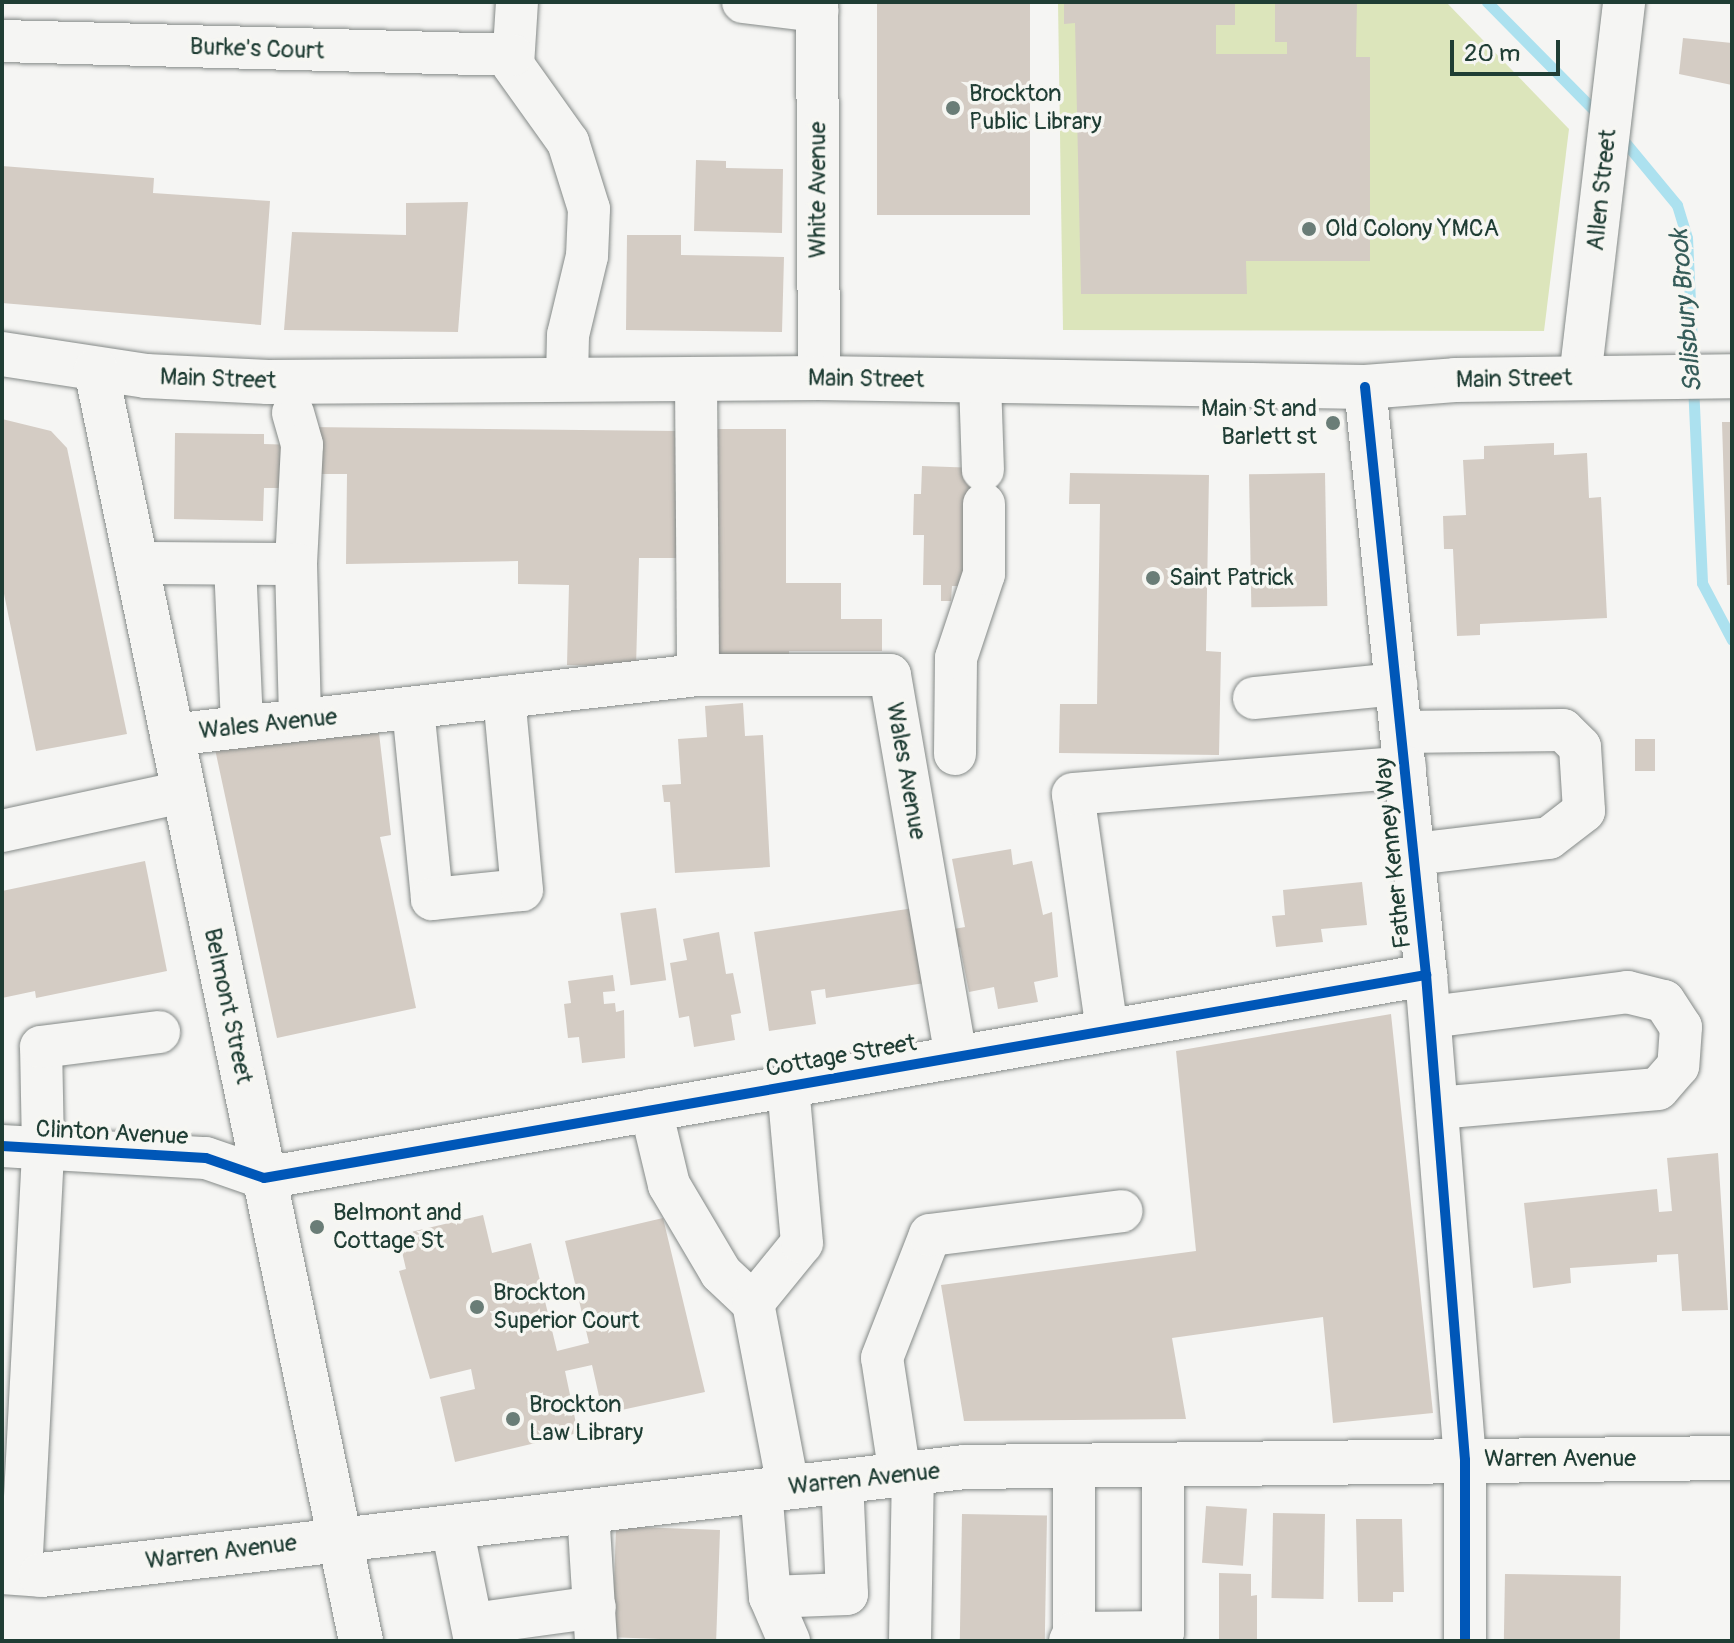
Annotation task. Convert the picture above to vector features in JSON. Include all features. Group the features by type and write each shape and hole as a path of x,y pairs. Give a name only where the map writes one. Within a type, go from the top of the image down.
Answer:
{"main road":[{"name":"Main Street","path":"2,354 96,370 292,413 567,380 819,378 1365,387 1580,378 1732,376"},
{"name":"Belmont Street","path":"96,370 361,1641"},
{"name":"Warren Avenue","path":"11,1573 452,1527 906,1474 1163,1464 1732,1458"}],"street":[{"path":"517,2 512,55 518,75 568,142 589,209 587,256 568,335 567,380"},
{"path":"743,2 817,7"},
{"name":"White Avenue","path":"817,7 819,378"},
{"name":"Allen Street","path":"1580,378 1622,13"},
{"name":"Burke's Court","path":"2,41 512,55"},
{"path":"696,379 698,675"},
{"path":"955,754 956,658 984,574 980,381"},
{"name":"Father Kenney Way","path":"1365,387 1430,1017 1465,1460 1465,1641"},
{"path":"292,413 302,445 296,564 300,720"},
{"path":"287,488 296,564"},
{"path":"136,563 296,564"},
{"path":"235,564 242,727"},
{"name":"Wales Avenue","path":"171,735 698,675 890,675 956,1056"},
{"path":"1254,698 1396,684"},
{"path":"413,708 432,899 522,890 504,697"},
{"path":"1107,1030 1073,794 1563,730 1580,747 1584,811 1549,838 1414,854"},
{"path":"2,831 183,792"},
{"name":"Cottage Street","path":"264,1178 1426,975"},
{"path":"1430,1017 1627,992 1664,1001 1681,1027 1678,1066 1658,1089 1437,1108"},
{"path":"11,1573 43,1148 41,1047 159,1032"},
{"path":"753,1303 802,1243 788,1086"},
{"path":"651,1110 669,1185 721,1273 753,1303 774,1489 770,1597 789,1641"},
{"name":"Clinton Avenue","path":"2,1146 206,1158 264,1178"},
{"path":"910,1641 906,1474 882,1358 930,1235 1122,1211"},
{"path":"1074,1466 1072,1637 1163,1632 1163,1464"},
{"path":"770,1597 847,1594 842,1481"},
{"path":"452,1527 474,1632 596,1624 588,1511"}],"green space":[{"name":"Old Colony YMCA","path":"1058,2 1446,2 1569,129 1544,331 1063,330"}],"building":[{"name":"Brockton Public Library","path":"877,2 1030,2 1030,215 877,215"},
{"path":"1064,2 1235,2 1235,25 1216,25 1216,54 1287,54 1287,42 1275,42 1275,2 1357,2 1356,57 1370,57 1370,261 1246,261 1247,294 1081,294 1075,23 1064,24"},
{"path":"1683,38 1732,43 1732,85 1679,74"},
{"path":"696,160 726,161 726,168 783,169 782,233 694,231"},
{"path":"2,166 154,178 153,193 270,201 261,325 2,303"},
{"path":"468,202 458,332 284,330 292,232 406,235 406,203"},
{"path":"627,235 681,235 681,255 784,257 782,332 626,330"},
{"path":"2,419 51,431 67,448 127,734 36,751 2,584"},
{"path":"1722,422 1732,422 1732,585 1727,585"},
{"path":"307,427 678,431 676,558 639,558 636,667 567,665 569,585 518,584 518,561 346,564 347,474 306,474"},
{"path":"716,429 786,429 786,583 841,583 841,619 882,619 882,651 789,651 789,661 717,662"},
{"path":"175,433 264,434 264,444 298,445 297,488 264,488 263,521 174,519"},
{"path":"1554,443 1554,455 1587,453 1589,498 1601,497 1607,618 1480,624 1480,635 1457,636 1453,549 1444,549 1443,516 1466,515 1463,460 1484,459 1484,446"},
{"path":"922,466 978,468 968,586 952,586 951,601 941,601 941,585 923,585 924,535 913,535 914,494 921,494"},
{"name":"Saint Patrick","path":"1070,473 1209,475 1206,651 1221,652 1219,755 1059,753 1060,704 1097,704 1100,504 1069,504"},
{"path":"1325,473 1327,606 1251,607 1249,474"},
{"path":"743,703 745,736 763,735 770,867 675,873 670,802 664,802 662,785 681,784 678,739 707,737 705,706"},
{"path":"379,733 391,835 380,837 416,1008 277,1038 215,749"},
{"path":"1635,739 1655,739 1655,771 1635,771"},
{"path":"1011,849 1013,865 1032,861 1043,915 1052,912 1058,977 1034,982 1038,1002 998,1009 994,987 969,992 960,947 952,948 948,930 965,927 952,859"},
{"path":"145,861 167,971 36,998 35,991 2,998 2,891"},
{"path":"1362,882 1367,925 1321,929 1323,942 1276,947 1272,916 1285,915 1283,890"},
{"path":"656,908 666,980 631,985 620,913"},
{"path":"914,908 925,983 826,998 825,989 811,991 816,1024 769,1031 754,932"},
{"path":"719,932 726,974 733,973 741,1013 731,1015 735,1040 694,1047 689,1016 679,1018 670,963 687,960 683,939"},
{"path":"613,975 615,991 603,992 604,1004 615,1003 616,1012 624,1010 625,1058 582,1063 579,1037 568,1038 564,1004 571,1003 568,981"},
{"path":"1391,1014 1433,1413 1333,1423 1323,1317 1172,1338 1186,1419 964,1421 941,1285 1196,1251 1176,1051"},
{"path":"1718,1153 1728,1310 1682,1311 1678,1254 1657,1255 1657,1262 1570,1268 1571,1283 1533,1288 1524,1203 1657,1189 1659,1212 1672,1211 1667,1158"},
{"name":"Brockton Superior Court","path":"483,1215 492,1253 531,1243 557,1351 589,1343 565,1241 663,1218 705,1392 603,1414 592,1365 565,1371 578,1433 455,1462 440,1397 475,1389 471,1369 430,1379 399,1271 406,1269 398,1235"},
{"path":"1206,1506 1247,1509 1243,1566 1202,1563"},
{"path":"1273,1513 1325,1514 1324,1599 1272,1598"},
{"path":"962,1514 1047,1515 1045,1641 960,1641"},
{"path":"1356,1519 1402,1519 1404,1592 1393,1592 1393,1602 1358,1602"},
{"path":"616,1526 720,1530 716,1641 612,1637"},
{"path":"1219,1573 1251,1574 1251,1596 1257,1595 1257,1641 1219,1641"},
{"path":"1505,1574 1621,1576 1620,1641 1504,1641"}],"waterway":[{"name":"Salisbury Brook","path":"1487,2 1599,115"},
{"name":"Salisbury Brook","path":"1619,135 1677,205 1687,238 1693,367"},
{"name":"Salisbury Brook","path":"1693,384 1702,583 1732,640"}],"cycle path":[{"path":"1365,387 1426,975 1465,1460 1465,1641"},
{"path":"2,1146 206,1158 264,1178 1426,975"}],"place":[{"name":"Brockton Public Library","path":"953,108"},
{"name":"Old Colony YMCA","path":"1309,229"},
{"name":"Main St and Barlett st","path":"1333,423"},
{"name":"Saint Patrick","path":"1153,578"},
{"name":"Belmont and Cottage St","path":"317,1227"},
{"name":"Brockton Superior Court","path":"477,1307"},
{"name":"Brockton Law Library","path":"513,1419"}]}
